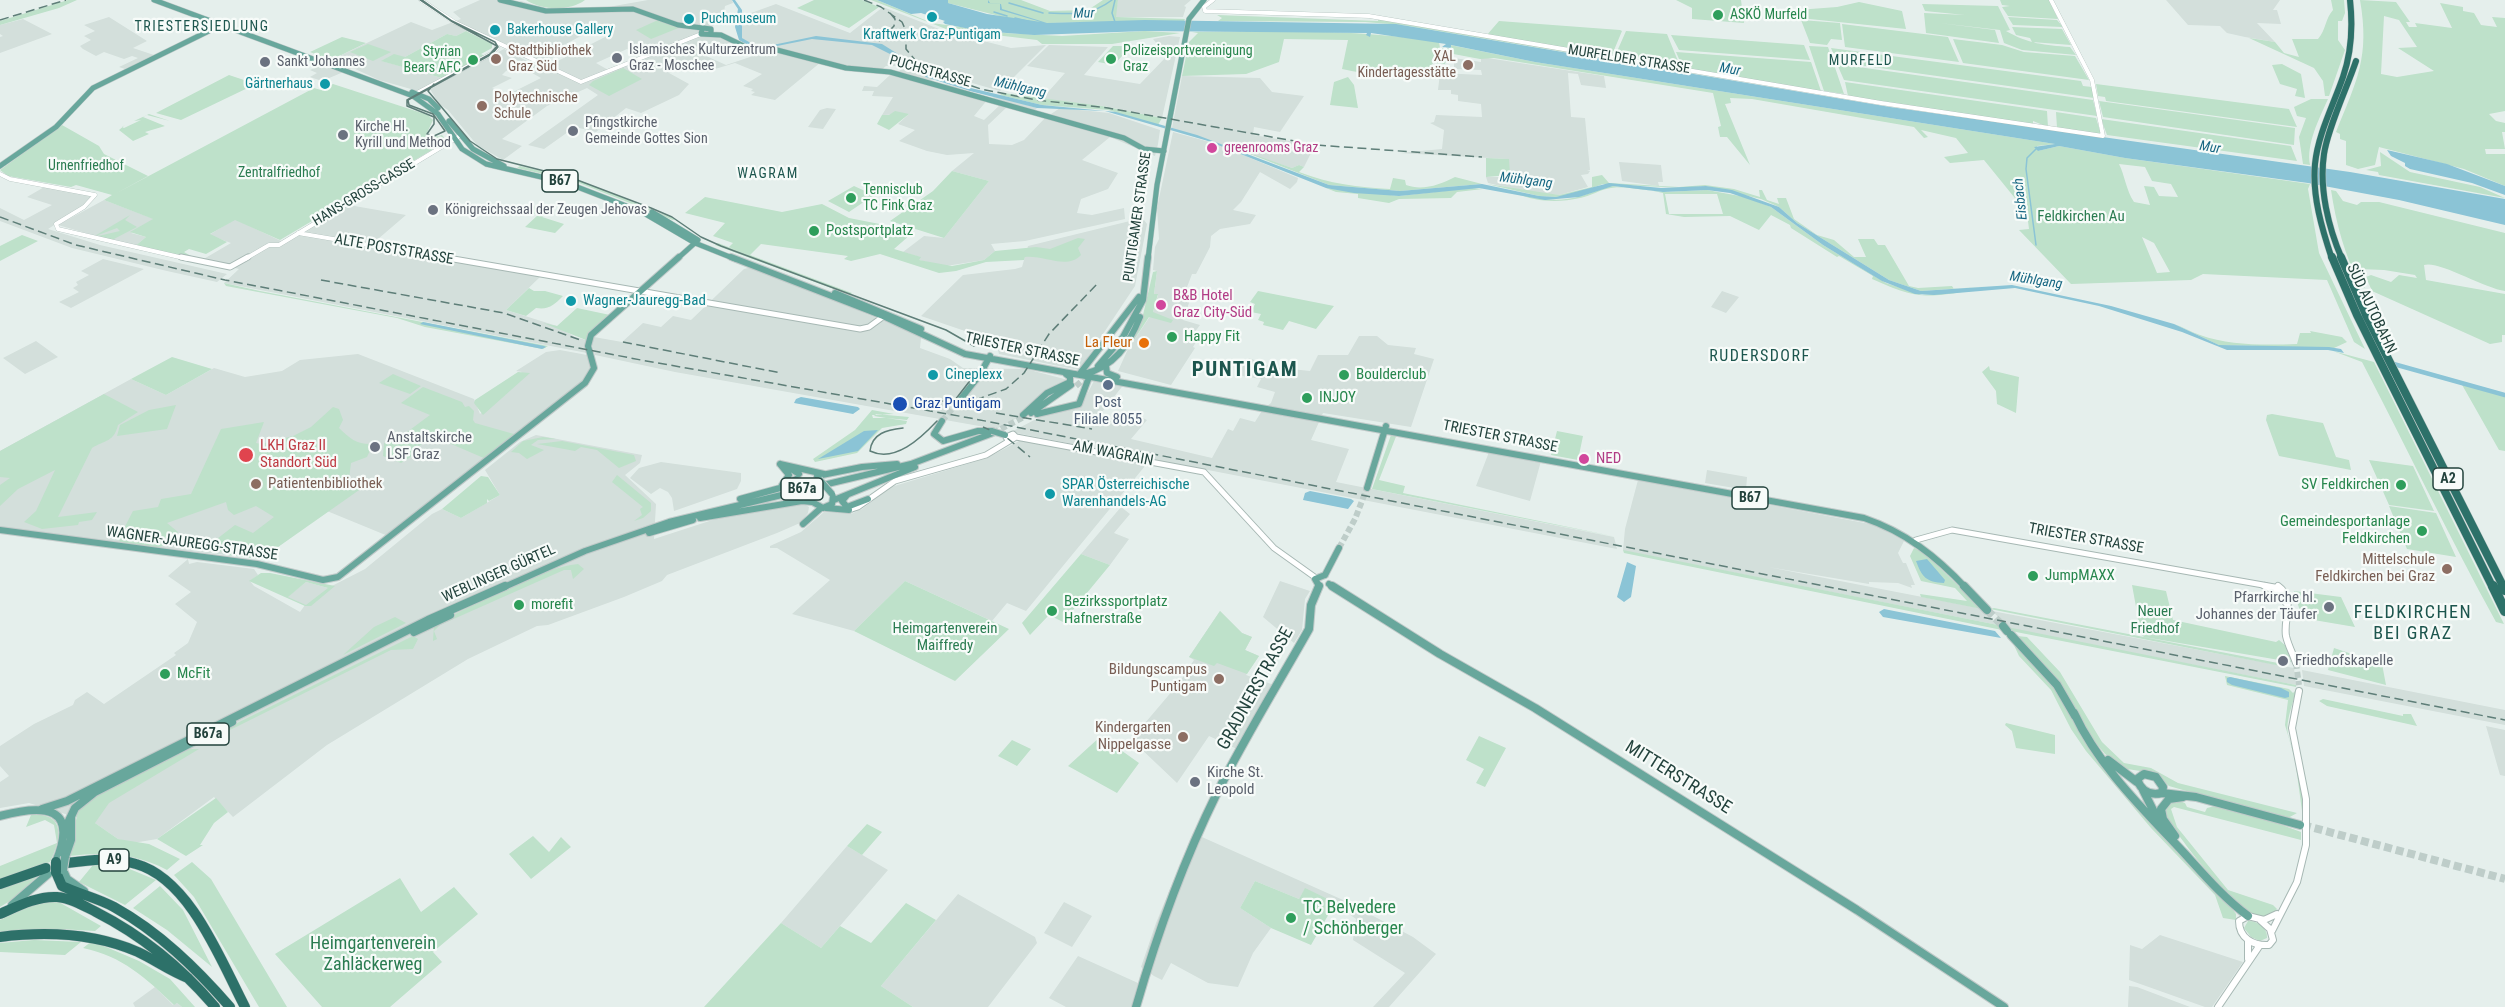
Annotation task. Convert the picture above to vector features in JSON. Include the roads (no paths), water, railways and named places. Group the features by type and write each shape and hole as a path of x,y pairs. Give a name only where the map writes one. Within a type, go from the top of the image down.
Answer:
{"highway":[{"name":"SÜD AUTOBAHN","path":"2350,0 2353,46 2319,166 2318,212 2332,257 2374,349 2505,611"},
{"name":"SÜD AUTOBAHN","path":"2339,99 2358,47 2359,26 2355,0"},
{"name":"SÜD AUTOBAHN","path":"2319,188 2341,259 2383,350 2505,590"},
{"name":"A9","path":"0,884 57,865 92,860 121,861 158,874 168,882 190,910 245,1007"},
{"path":"57,865 62,886 91,896 128,916 185,960 230,1007"},
{"path":"0,914 28,902 59,897 73,900 119,924 156,948 215,1007"},
{"path":"0,937 40,933 99,938 141,953 173,973 188,978"}],"main road":[{"name":"TRIESTER STRASSE","path":"154,0 417,93 429,99 458,137"},
{"name":"TRIESTER STRASSE","path":"161,0 413,96 438,114 472,149 499,164 575,182 656,214 696,242 885,315 948,348 1064,373 1117,377 1870,516 1901,528 1916,540"},
{"name":"PUCHSTRASSE","path":"500,0 546,11 633,9 701,32 727,37 750,49 777,50 846,68 897,74 1124,138 1141,147 1161,150"},
{"path":"1189,16 1203,0"},
{"path":"1189,16 1203,0"},
{"name":"PUNTIGAMER STRASSE","path":"1099,366 1141,298 1150,203 1189,16"},
{"path":"0,166 56,127 90,90 224,24"},
{"name":"WAGNER-JAUREGG-STRASSE","path":"0,530 257,564 323,580 335,579 384,543 585,383 594,370 588,346 590,336 696,242"},
{"path":"1030,415 1127,345 1138,321 1141,298"},
{"path":"1030,415 1078,404 1083,397 1086,375 1141,298"},
{"name":"TRIESTER STRASSE","path":"990,358 1385,427"},
{"path":"962,398 979,380 990,358"},
{"path":"1099,366 1107,373 1117,377"},
{"path":"1064,373 1070,377 1072,384"},
{"path":"1030,415 1072,384"},
{"path":"942,420 934,434 943,441 953,441 977,430 1001,435"},
{"path":"1367,488 1385,427"},
{"name":"WEBLINGER GÜRTEL","path":"0,816 67,801 419,627 548,566 669,522 935,457 1001,435"},
{"name":"WEBLINGER GÜRTEL","path":"57,865 65,845 66,825 80,803 108,785 419,627 514,584 586,555 700,518 915,467 1001,435"},
{"path":"780,464 814,469 821,474 935,457"},
{"path":"780,464 797,479 816,504"},
{"path":"767,491 788,479 788,472 780,464"},
{"path":"816,504 915,467"},
{"path":"669,522 787,486 808,472 818,478 839,508 849,510"},
{"path":"818,478 836,473"},
{"path":"854,490 843,499 843,505 853,506 868,499"},
{"path":"700,518 802,501 849,510"},
{"name":"B67","path":"1916,540 1987,610"},
{"path":"1318,582 1325,575 1339,548"},
{"path":"1318,582 1329,584 1330,579 1325,575"},
{"name":"GRADNERSTRASSE","path":"1136,1007 1166,912 1218,792 1309,629 1311,606 1318,582"},
{"name":"MITTERSTRASSE","path":"1329,584 1440,654 1551,717 1857,910 2004,1007"},
{"path":"2007,631 2057,685 2095,747 2114,765 2140,782 2159,790 2196,797 2300,825"},
{"path":"2074,712 2090,746 2244,917"},
{"path":"2140,782 2152,775 2159,790 2152,808"},
{"path":"2140,782 2166,832"},
{"path":"2184,851 2162,817 2163,804 2178,797 2208,800"},
{"path":"35,809 59,815 66,825"},
{"path":"0,914 28,893 57,865 71,840 71,816"}],"street":[{"path":"422,0 453,21 497,45 576,81 586,81 701,32"},
{"name":"MURFELDER STRASSE","path":"1213,0 1204,7 1204,10 1369,16 1901,106 2103,136 2092,80 2050,0"},
{"path":"486,57 497,45"},
{"path":"417,93 505,47"},
{"name":"HANS-GROSS-GASSE","path":"298,233 458,137"},
{"path":"0,174 10,179 95,195 84,207 56,224 58,229 227,267 238,265 270,245 279,245 298,233"},
{"name":"ALTE POSTSTRASSE","path":"298,233 640,292 802,317 860,329 869,327 885,315"},
{"path":"849,510 895,481 986,455 1001,435 1014,441 1016,437"},
{"name":"AM WAGRAIN","path":"1016,437 1195,469 1209,476 1275,548 1318,582"},
{"name":"TRIESTER STRASSE","path":"1916,540 1952,530 2252,581 2276,591 2288,605 2286,635 2296,663"},
{"path":"2272,931 2278,913 2297,882 2306,845 2306,799 2292,728 2299,688"},
{"path":"2260,920 2272,931 2274,937 2271,944 2260,945 2248,940 2239,930 2244,917 2269,919 2278,913"},
{"path":"2248,940 2248,961"},
{"path":"2218,1007 2260,945"}],"water":[{"name":"Mühlgang","path":"732,0 735,0 742,10 742,38 756,46 768,46 816,36 882,44 933,76 954,84 1042,105 1116,112 1197,135 1329,185 1400,191 1482,184 1539,196 1556,197 1609,183 1661,188 1706,186 1732,190 1779,207 1797,223 1889,280 1921,291 2012,285 2111,306 2174,324 2219,345 2329,347 2341,349 2344,353 2328,350 2227,350 2182,332 2099,306 2015,288 1934,295 1915,294 1882,281 1823,245 1771,207 1730,193 1707,190 1663,192 1613,186 1579,197 1545,200 1479,188 1399,196 1354,193 1326,188 1208,141 1105,111 1037,108 970,91 926,77 910,64 872,45 812,39 767,48 750,47 739,40 735,27 738,9"},
{"name":"Mur","path":"877,0 948,0 948,3 987,14 1041,22 1000,10 1000,4 988,3 988,0 990,3 1001,4 1002,9 1047,23 1145,20 1396,24 1890,107 2350,172 2505,199 2505,225 2399,200 2308,183 2125,158 2059,146 2038,151 2034,147 2055,144 1535,62 1451,45 1451,48 1442,47 1446,44 1371,33 1370,37 1366,35 1367,33 1145,31 1034,35 980,31 945,24 943,22 945,21 921,13 911,14"},
{"path":"2387,150 2447,164 2505,186 2505,195 2472,183 2410,169 2405,166 2405,163 2391,156"},
{"path":"423,322 546,347 542,349 420,324"},
{"path":"801,397 860,409 853,414 794,403"},
{"path":"878,430 858,451 818,459 864,431"},
{"path":"1310,491 1354,501 1348,509 1303,500 1305,493"},
{"path":"1927,559 1945,580 1944,583 1929,580 1920,571 1916,561"},
{"path":"1627,562 1636,566 1631,597 1624,602 1617,597"},
{"path":"1884,609 1995,631 2001,638 1883,617 1879,612"},
{"path":"2227,678 2281,688 2289,692 2289,697 2285,698 2232,685 2227,682"}],"waterway":[{"path":"1049,13 1074,14 1089,11 1112,0"},
{"path":"1115,0 1112,13 1115,22"},
{"path":"1009,3 1043,13"},
{"path":"994,12 1007,16"},
{"path":"1015,18 1031,22"},
{"name":"Eisbach","path":"2036,149 2027,158 2026,169 2036,245"},
{"name":"Mühlgang","path":"2390,363 2505,395"}],"tunnel":[{"path":"1076,386 1090,374"},
{"path":"942,421 959,401"},
{"path":"993,433 1026,416"},
{"path":"1339,548 1355,519 1367,488"},
{"path":"1987,610 2003,626"},
{"path":"2296,663 2299,685"},
{"path":"2303,825 2505,879"}],"tram line":[{"path":"420,0 451,21 497,46 490,54 432,86"},
{"path":"422,0 452,21 495,42 498,47 492,54 431,87"},
{"path":"431,87 408,100 409,105 433,114 445,131 434,136 427,134 434,124 434,117 407,106 407,100 432,86"},
{"path":"431,87 428,91 470,141 497,159 572,178 651,208 672,217 701,237 721,246 946,330 974,346"},
{"path":"955,400 979,369"},
{"path":"903,428 886,431 877,436 870,451 889,454 907,447 937,421"}],"railway":[{"path":"0,20 66,0"},
{"path":"864,0 891,14"},
{"path":"879,41 894,26 895,19 891,14"},
{"path":"891,14 902,22 906,31 906,49 916,61 945,77 981,89 1036,100 1108,108 1317,145 1482,157"},
{"path":"0,217 76,245 225,280 641,360 970,418 2505,720"},
{"path":"321,280 504,313 583,341"},
{"path":"935,401 972,401 1006,389 1024,373 1049,334 1097,284"},
{"path":"623,342 781,373"},
{"path":"996,413 1092,429"},
{"path":"983,427 1006,437 1030,457"}],"place":[{"name":"ASKÖ Murfeld","path":"1718,15"},
{"name":"Kraftwerk Graz-Puntigam","path":"932,17"},
{"name":"Puchmuseum","path":"689,19"},
{"name":"Bakerhouse Gallery","path":"495,30"},
{"name":"Islamisches Kulturzentrum Graz - Moschee","path":"617,58"},
{"name":"Stadtbibliothek Graz Süd","path":"496,59"},
{"name":"Polizeisportvereinigung Graz","path":"1111,59"},
{"name":"Styrian Bears AFC","path":"473,60"},
{"name":"Sankt Johannes","path":"265,62"},
{"name":"XAL Kindertagesstätte","path":"1468,65"},
{"name":"Gärtnerhaus","path":"325,84"},
{"name":"Polytechnische Schule","path":"482,106"},
{"name":"Pfingstkirche Gemeinde Gottes Sion","path":"573,131"},
{"name":"Kirche Hl. Kyrill und Method","path":"343,135"},
{"name":"greenrooms Graz","path":"1212,148"},
{"name":"Tennisclub TC Fink Graz","path":"851,198"},
{"name":"Königreichssaal der Zeugen Jehovas","path":"433,210"},
{"name":"Postsportplatz","path":"814,231"},
{"name":"Wagner-Jauregg-Bad","path":"571,301"},
{"name":"B&B Hotel Graz City-Süd","path":"1161,305"},
{"name":"Happy Fit","path":"1172,337"},
{"name":"La Fleur","path":"1144,343"},
{"name":"Cineplexx","path":"933,375"},
{"name":"Boulderclub","path":"1344,375"},
{"name":"Post Filiale 8055","path":"1108,385"},
{"name":"INJOY","path":"1307,398"},
{"name":"Graz Puntigam","path":"900,404"},
{"name":"Anstaltskirche LSF Graz","path":"375,447"},
{"name":"LKH Graz II Standort Süd","path":"246,455"},
{"name":"NED","path":"1584,459"},
{"name":"Patientenbibliothek","path":"256,484"},
{"name":"SV Feldkirchen","path":"2401,485"},
{"name":"SPAR Österreichische Warenhandels-AG","path":"1050,494"},
{"name":"Gemeindesportanlage Feldkirchen","path":"2422,531"},
{"name":"Mittelschule Feldkirchen bei Graz","path":"2447,569"},
{"name":"JumpMAXX","path":"2033,576"},
{"name":"morefit","path":"519,605"},
{"name":"Pfarrkirche hl. Johannes der Täufer","path":"2329,607"},
{"name":"Bezirkssportplatz Hafnerstraße","path":"1052,611"},
{"name":"Friedhofskapelle","path":"2283,661"},
{"name":"McFit","path":"165,674"},
{"name":"Bildungscampus Puntigam","path":"1219,679"},
{"name":"Kindergarten Nippelgasse","path":"1183,737"},
{"name":"Kirche St. Leopold","path":"1195,782"},
{"name":"TC Belvedere / Schönberger","path":"1291,918"}],"district":[{"name":"TRIESTERSIEDLUNG","path":"202,27"},
{"name":"MURFELD","path":"1861,61"},
{"name":"WAGRAM","path":"768,174"},
{"name":"RUDERSDORF","path":"1760,357"},
{"name":"PUNTIGAM","path":"1245,371"},
{"name":"FELDKIRCHEN BEI GRAZ","path":"2413,623"}],"park label":[{"name":"Urnenfriedhof","path":"86,166"},
{"name":"Zentralfriedhof","path":"279,173"},
{"name":"Feldkirchen Au","path":"2081,217"},
{"name":"Neuer Friedhof","path":"2155,620"},
{"name":"Heimgartenverein Maiffredy","path":"945,638"},
{"name":"Heimgartenverein Zahläckerweg","path":"373,954"}]}
